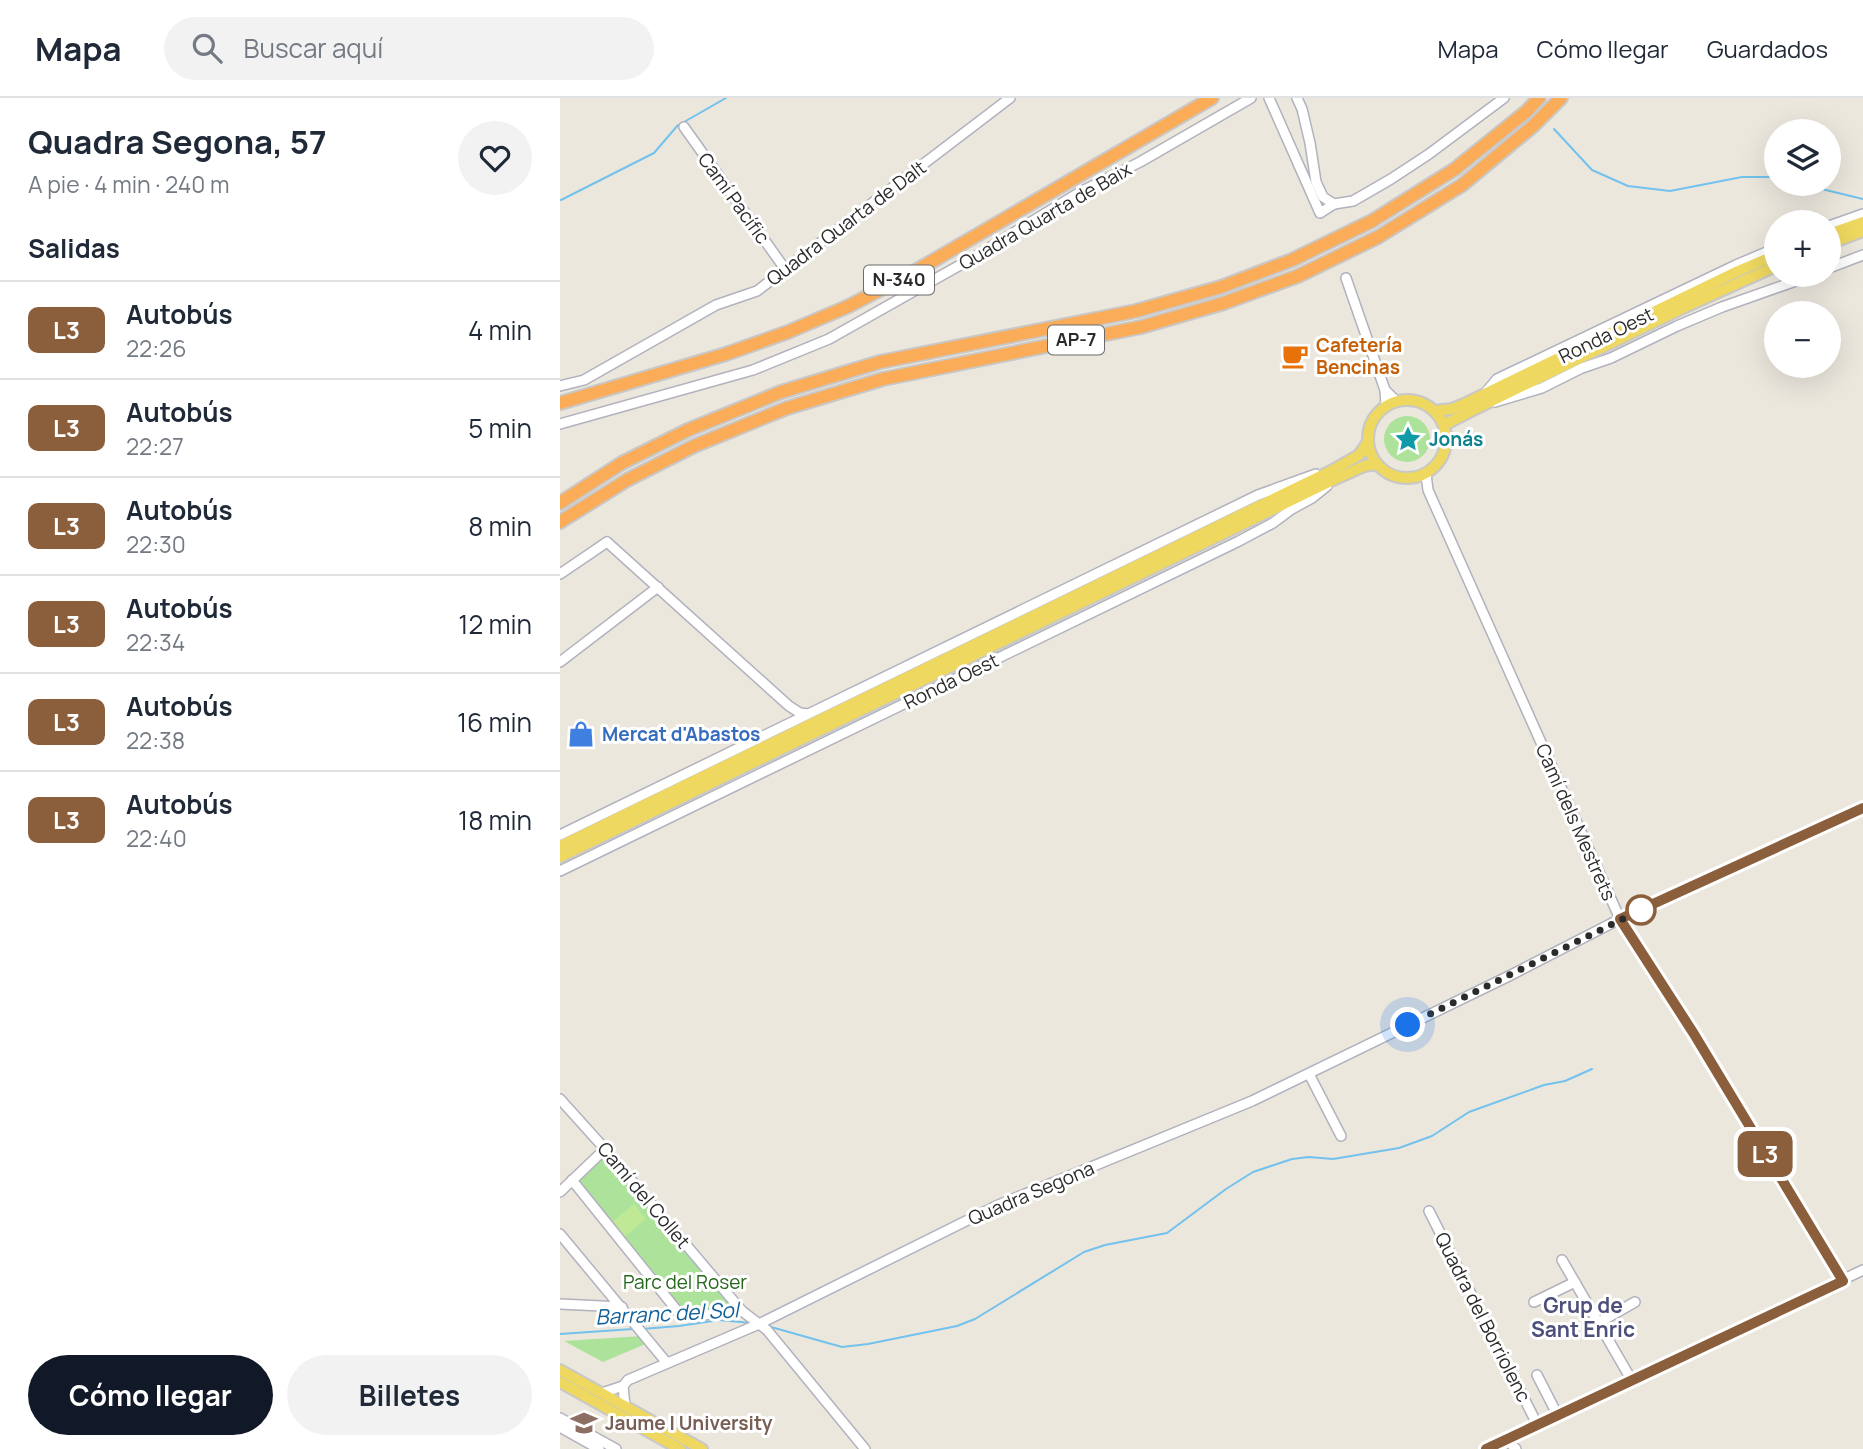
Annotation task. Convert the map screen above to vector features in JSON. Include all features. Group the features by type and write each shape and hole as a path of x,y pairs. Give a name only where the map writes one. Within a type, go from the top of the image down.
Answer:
{"highway":[{"name":"N-340","path":"560,403 726,354 789,332 849,306 912,273 1212,98"},
{"name":"AP-7","path":"560,503 622,463 688,430 781,392 880,362 1136,311 1221,288 1292,260 1372,221 1455,169 1539,98"},
{"name":"AP-7","path":"560,522 638,474 694,446 787,408 883,379 1141,327 1224,303 1298,276 1378,237 1462,185 1533,126 1561,98"}],"main road":[{"path":"1841,230 1863,222"},
{"path":"1841,239 1863,231"},
{"name":"Ronda Oest","path":"1444,425 1485,399 1693,293 1764,260"},
{"name":"Ronda Oest","path":"1435,411 1485,399 1764,271"},
{"path":"1396,401 1416,401 1435,411 1444,425 1447,440 1445,452 1439,463 1421,475 1400,478 1385,471 1371,453 1368,442 1373,420 1385,406 1396,401"},
{"name":"Ronda Oest","path":"560,857 1333,475 1359,454 1368,442"},
{"name":"Ronda Oest","path":"560,846 1333,475 1377,464"},
{"path":"560,1370 702,1449"},
{"path":"560,1382 680,1449"}],"street":[{"name":"Quadra Quarta de Dalt","path":"560,387 584,380 716,305 757,290 1010,98"},
{"name":"Quadra Quarta de Baix","path":"560,424 753,370 829,339 976,256 1080,192 1140,162 1251,98"},
{"path":"1269,98 1320,213 1334,204"},
{"path":"1297,98 1310,143 1316,182 1323,197 1334,204 1353,201 1391,179 1504,98"},
{"name":"Camí Pacífic","path":"684,127 785,269"},
{"path":"1841,222 1863,214"},
{"path":"1485,399 1497,379 1764,253"},
{"path":"1841,263 1863,255"},
{"path":"1346,278 1385,390 1385,406"},
{"name":"Ronda Oest","path":"1485,399 1505,400 1542,388 1677,326 1779,287"},
{"path":"1385,390 1396,401"},
{"name":"Ronda Oest","path":"560,835 1258,495 1302,478 1333,475"},
{"name":"Ronda Oest","path":"560,872 1239,541 1312,498 1333,475"},
{"name":"Camí dels Mestrets","path":"1421,475 1620,919 1694,1034 1843,1281"},
{"path":"560,573 607,542 789,706 800,713 808,714"},
{"path":"560,662 658,587"},
{"path":"786,725 789,706"},
{"name":"Quadra Segona","path":"602,1393 759,1324 996,1206 1252,1101 1620,919 1863,808"},
{"path":"1309,1074 1340,1136"},
{"name":"Camí del Collet","path":"560,1099 741,1311 767,1330 865,1449"},
{"path":"560,1192 605,1149"},
{"path":"572,1180 679,1313 693,1316 741,1311"},
{"name":"Quadra del Borriolenc","path":"1429,1211 1537,1424"},
{"path":"562,1241 622,1307 667,1363"},
{"path":"1562,1260 1631,1379"},
{"name":"Quadra del Borriolenc","path":"1486,1449 1863,1270"},
{"path":"1534,1302 1575,1282"},
{"path":"604,1305 615,1299"},
{"path":"1598,1323 1635,1302"},
{"path":"560,1304 622,1307"},
{"path":"1537,1375 1557,1414"},
{"path":"623,1386 625,1406"},
{"path":"560,1418 616,1449"},
{"path":"560,1427 599,1449"},
{"path":"1506,1439 1516,1449"}],"green space":[{"path":"1407,416 1423,423 1430,439 1423,455 1407,462 1391,455 1384,439 1391,423"},
{"name":"Parc del Roser","path":"605,1156 732,1306 690,1313 678,1306 577,1182"},
{"path":"634,1204 646,1219 623,1238 611,1223"},
{"path":"642,1336 648,1343 603,1362 564,1341"}],"waterway":[{"path":"684,122 726,98"},
{"path":"561,200 654,153 678,125"},
{"path":"1554,129 1592,170 1628,186 1670,191 1742,177 1764,177"},
{"path":"1841,194 1863,199"},
{"name":"Barranc del Sol","path":"771,1327 842,1347 957,1326 975,1319 1084,1252 1105,1245 1167,1233 1253,1172 1292,1159 1333,1159 1399,1148 1432,1136 1469,1112 1544,1085 1565,1081 1592,1069"},
{"name":"Barranc del Sol","path":"642,1329 719,1320 751,1323"},
{"name":"Barranc del Sol","path":"560,1334 633,1329"}],"bus line":[{"name":"L3","path":"1486,1449 1843,1281 1694,1034 1620,919 1863,808"}],"place":[{"name":"Cafetería Bencinas","path":"1295,356"},
{"name":"Jonás","path":"1408,439"},
{"name":"Mercat d'Abastos","path":"581,734"},
{"name":"Jaume I University","path":"584,1423"}],"district":[{"name":"Grup de Sant Enric","path":"1583,1318"}],"route":[{"path":"1408,1025 1641,910"}]}
